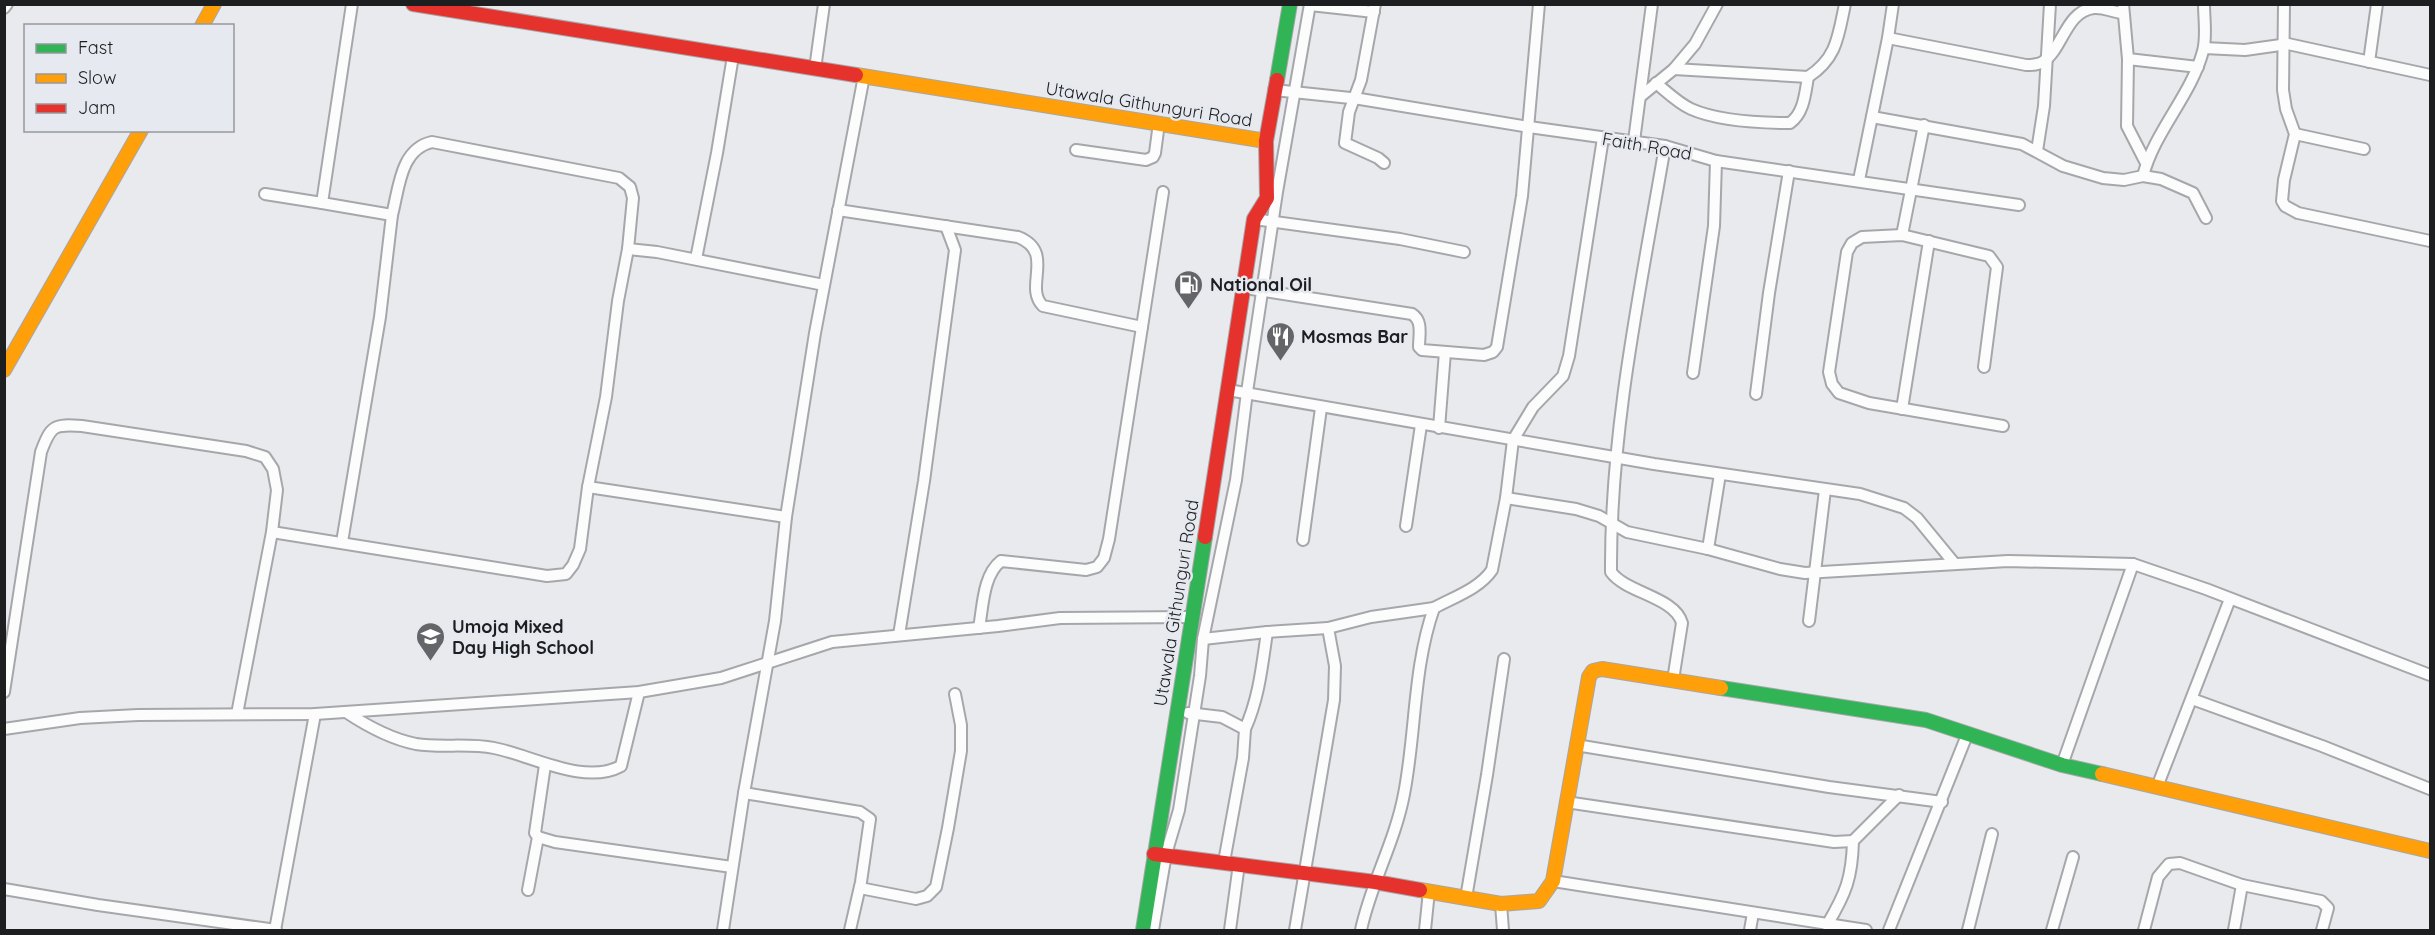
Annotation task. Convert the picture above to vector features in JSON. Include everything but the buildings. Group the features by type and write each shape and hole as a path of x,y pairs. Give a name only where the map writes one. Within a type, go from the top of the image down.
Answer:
{"street":[{"path":"202,24 214,4"},
{"path":"322,203 352,4"},
{"name":"Utawala Githunguri Road","path":"413,4 1266,141 1267,198 1254,219 1245,288 1176,713 1160,854 1143,930"},
{"path":"815,69 824,4"},
{"path":"1266,141 1290,4"},
{"path":"1154,930 1160,854 1179,810 1203,639 1236,480 1273,223 1310,4 1374,8 1361,80 1349,112 1345,143 1384,163"},
{"path":"1245,288 1412,314 1417,317 1420,324 1419,347 1427,352 1484,355 1493,352 1497,347 1522,196 1539,4"},
{"path":"1635,141 1652,4"},
{"path":"1641,96 1674,69 1695,44 1717,4"},
{"path":"1674,69 1808,77 1823,68 1835,50 1845,4"},
{"path":"1859,180 1893,4"},
{"path":"2037,151 2044,106 2050,4"},
{"path":"2143,176 2146,163 2160,133 2188,89 2198,67 2204,48 2204,4"},
{"path":"2284,4 2286,109 2295,134 2284,180 2282,201 2285,206 2298,213 2430,241"},
{"path":"2369,62 2377,4"},
{"path":"1888,38 2026,65 2038,64 2045,61 2068,25 2085,11 2094,8 2122,9 2128,59 2127,126 2146,163"},
{"path":"2204,48 2245,50 2283,44 2430,75"},
{"path":"696,259 717,153 732,56"},
{"path":"2128,59 2198,67"},
{"path":"723,930 744,793 775,621 786,517 824,285 864,76"},
{"path":"1656,83 1691,109 1732,119 1790,123 1803,106 1808,77"},
{"name":"Faith Road","path":"1274,90 1354,98 1529,127 1635,141 1665,146 1716,161 2019,205"},
{"path":"1872,117 2022,144 2063,166 2103,178 2124,180 2143,176 2161,179 2193,193 2206,218"},
{"path":"1077,150 1146,160 1153,158 1159,123"},
{"path":"1902,235 1924,125"},
{"path":"4,370 140,132"},
{"path":"2295,134 2364,149"},
{"path":"1203,639 1328,628 1371,617 1434,608 1475,587 1486,578 1492,570 1506,498 1513,440 1533,407 1563,376 1569,356 1603,138"},
{"path":"272,532 547,576 566,574 580,549 588,487 606,397 618,301 628,249 633,198 630,188 619,178 432,142 412,152 407,160 392,215 380,317 342,542"},
{"path":"1665,146 1635,327 1617,458 1611,522 1611,572 1620,581 1665,605 1680,616 1682,623 1673,680"},
{"path":"1693,373 1714,226 1716,161"},
{"path":"1756,394 1769,293 1789,171"},
{"path":"979,628 988,580 993,567 1001,561 1086,570 1097,567 1104,558 1109,539 1163,192"},
{"path":"265,194 392,215"},
{"path":"838,210 1018,237 1029,241 1036,250 1037,296 1043,306 1142,327"},
{"path":"1254,219 1400,239 1464,252"},
{"path":"899,635 932,428 955,250 953,238 946,226"},
{"path":"1984,367 1997,267 1989,256 1902,235 1862,237 1852,243 1847,252 1829,372 1832,384 1839,393 1848,398 2003,426"},
{"path":"1902,408 1929,241"},
{"path":"628,249 696,259 824,285"},
{"path":"1439,428 1445,352"},
{"path":"1228,390 1617,458 1860,494 1904,508 1917,518 1954,563"},
{"path":"1303,540 1321,408"},
{"path":"1406,526 1421,424"},
{"path":"4,692 41,452 52,429 60,425 82,426 246,451 265,458 273,469 278,490 272,532 237,714"},
{"path":"1708,549 1720,474"},
{"path":"588,487 786,517"},
{"path":"1809,621 1813,573 1825,489"},
{"path":"1506,498 1576,509 1599,516 1627,532 1708,549 1780,569 1813,573 2008,561 2133,564 2430,675"},
{"path":"2062,765 2133,564"},
{"path":"2157,787 2230,599"},
{"path":"1361,930 1367,903 1397,828 1405,792 1424,636 1434,608"},
{"path":"4,729 80,718 315,714 639,692 721,678 832,642 1060,618 1192,617"},
{"path":"1295,930 1334,700 1335,666 1328,628"},
{"path":"1224,862 1243,758 1245,729 1255,706 1267,632"},
{"path":"1186,657 1201,657"},
{"path":"1466,898 1487,775 1503,659"},
{"path":"1160,854 1375,882 1502,904 1539,901 1553,881 1588,677 1593,671 1602,669 1875,710 1949,726 1967,735 2062,765 2430,851"},
{"path":"346,712 377,731 416,744 492,748 516,753 545,765 606,773 621,765 639,692"},
{"path":"860,888 916,899 927,896 936,887 961,752 961,725 955,694"},
{"path":"2192,699 2322,746 2430,789"},
{"path":"1176,713 1222,717 1245,729"},
{"path":"4,889 275,930 315,714"},
{"path":"1889,930 1967,735"},
{"path":"1576,746 1829,788 1942,802"},
{"path":"528,891 538,837 536,833 545,765"},
{"path":"744,793 860,812 870,819 860,888 850,930"},
{"path":"1827,925 1844,895 1852,870 1854,841 1899,795"},
{"path":"1566,802 1834,842 1854,841"},
{"path":"1968,930 1992,834"},
{"path":"538,837 555,842 732,867"},
{"path":"2052,930 2073,857"},
{"path":"2144,930 2158,877 2169,864 2180,863 2242,885 2321,901 2328,909 2322,930"},
{"path":"1230,930 1239,864"},
{"path":"1553,881 1753,913 1813,927 1827,925 1866,930"},
{"path":"2234,930 2242,885"},
{"path":"1425,930 1430,891"},
{"path":"1502,904 1503,930"},
{"path":"1750,930 1753,913"}],"traffic: fast":[{"path":"1277,80 1290,4"},
{"path":"1143,930 1205,537"},
{"path":"1721,688 1926,720 2062,765 2102,774"}],"traffic: slow":[{"path":"203,24 214,4"},
{"path":"856,75 1266,141"},
{"path":"4,370 140,132"},
{"path":"1420,890 1501,904 1539,901 1553,881 1589,677 1593,671 1602,669 1721,688"},
{"path":"2102,774 2430,851"}],"traffic: jam":[{"path":"413,4 856,75"},
{"path":"1205,537 1254,219 1267,198 1266,141 1277,80"},
{"path":"1154,854 1375,882 1420,890"}],"place":[{"name":"National Oil","path":"1189,310"},
{"name":"Mosmas Bar","path":"1280,362"},
{"name":"Umoja Mixed Day High School","path":"431,662"}]}
